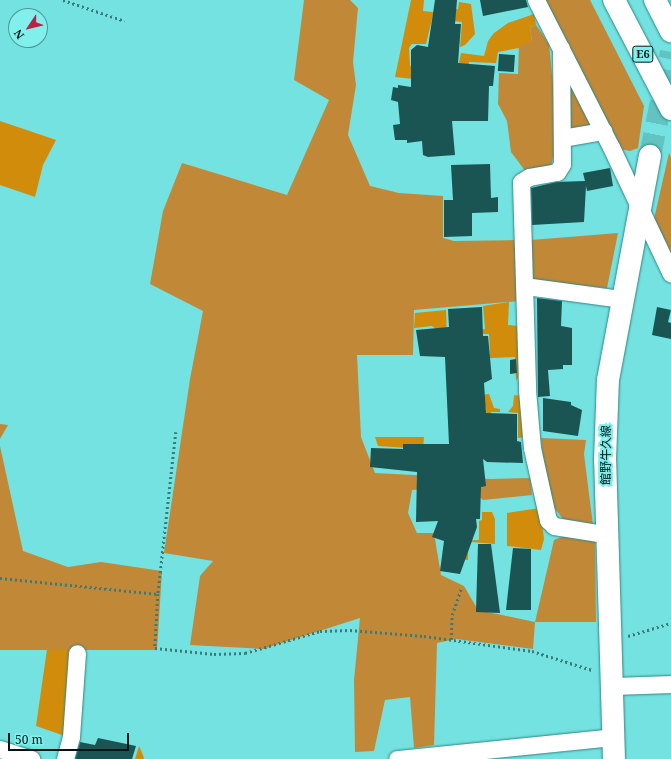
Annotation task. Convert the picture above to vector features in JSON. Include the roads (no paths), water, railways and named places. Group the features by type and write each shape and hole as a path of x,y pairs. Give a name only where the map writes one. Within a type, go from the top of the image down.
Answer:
{"main road":[{"name":"E6","path":"614,0 671,109"},
{"path":"655,0 671,31"},
{"name":"館野牛久線","path":"614,759 612,637 605,423 608,380 621,300 650,156"}],"street":[{"path":"536,0 603,131 671,274"},
{"path":"561,48 562,164 557,172 529,177 521,182 527,390 532,448 548,520 554,526 598,533 608,532"},
{"path":"562,138 603,131"},
{"path":"525,286 621,300"},
{"path":"65,759 71,737 77,652"},
{"path":"613,678 671,684"},
{"path":"397,759 614,737"},
{"path":"0,749 31,759"}],"tunnel":[{"path":"650,156 671,52"}]}
